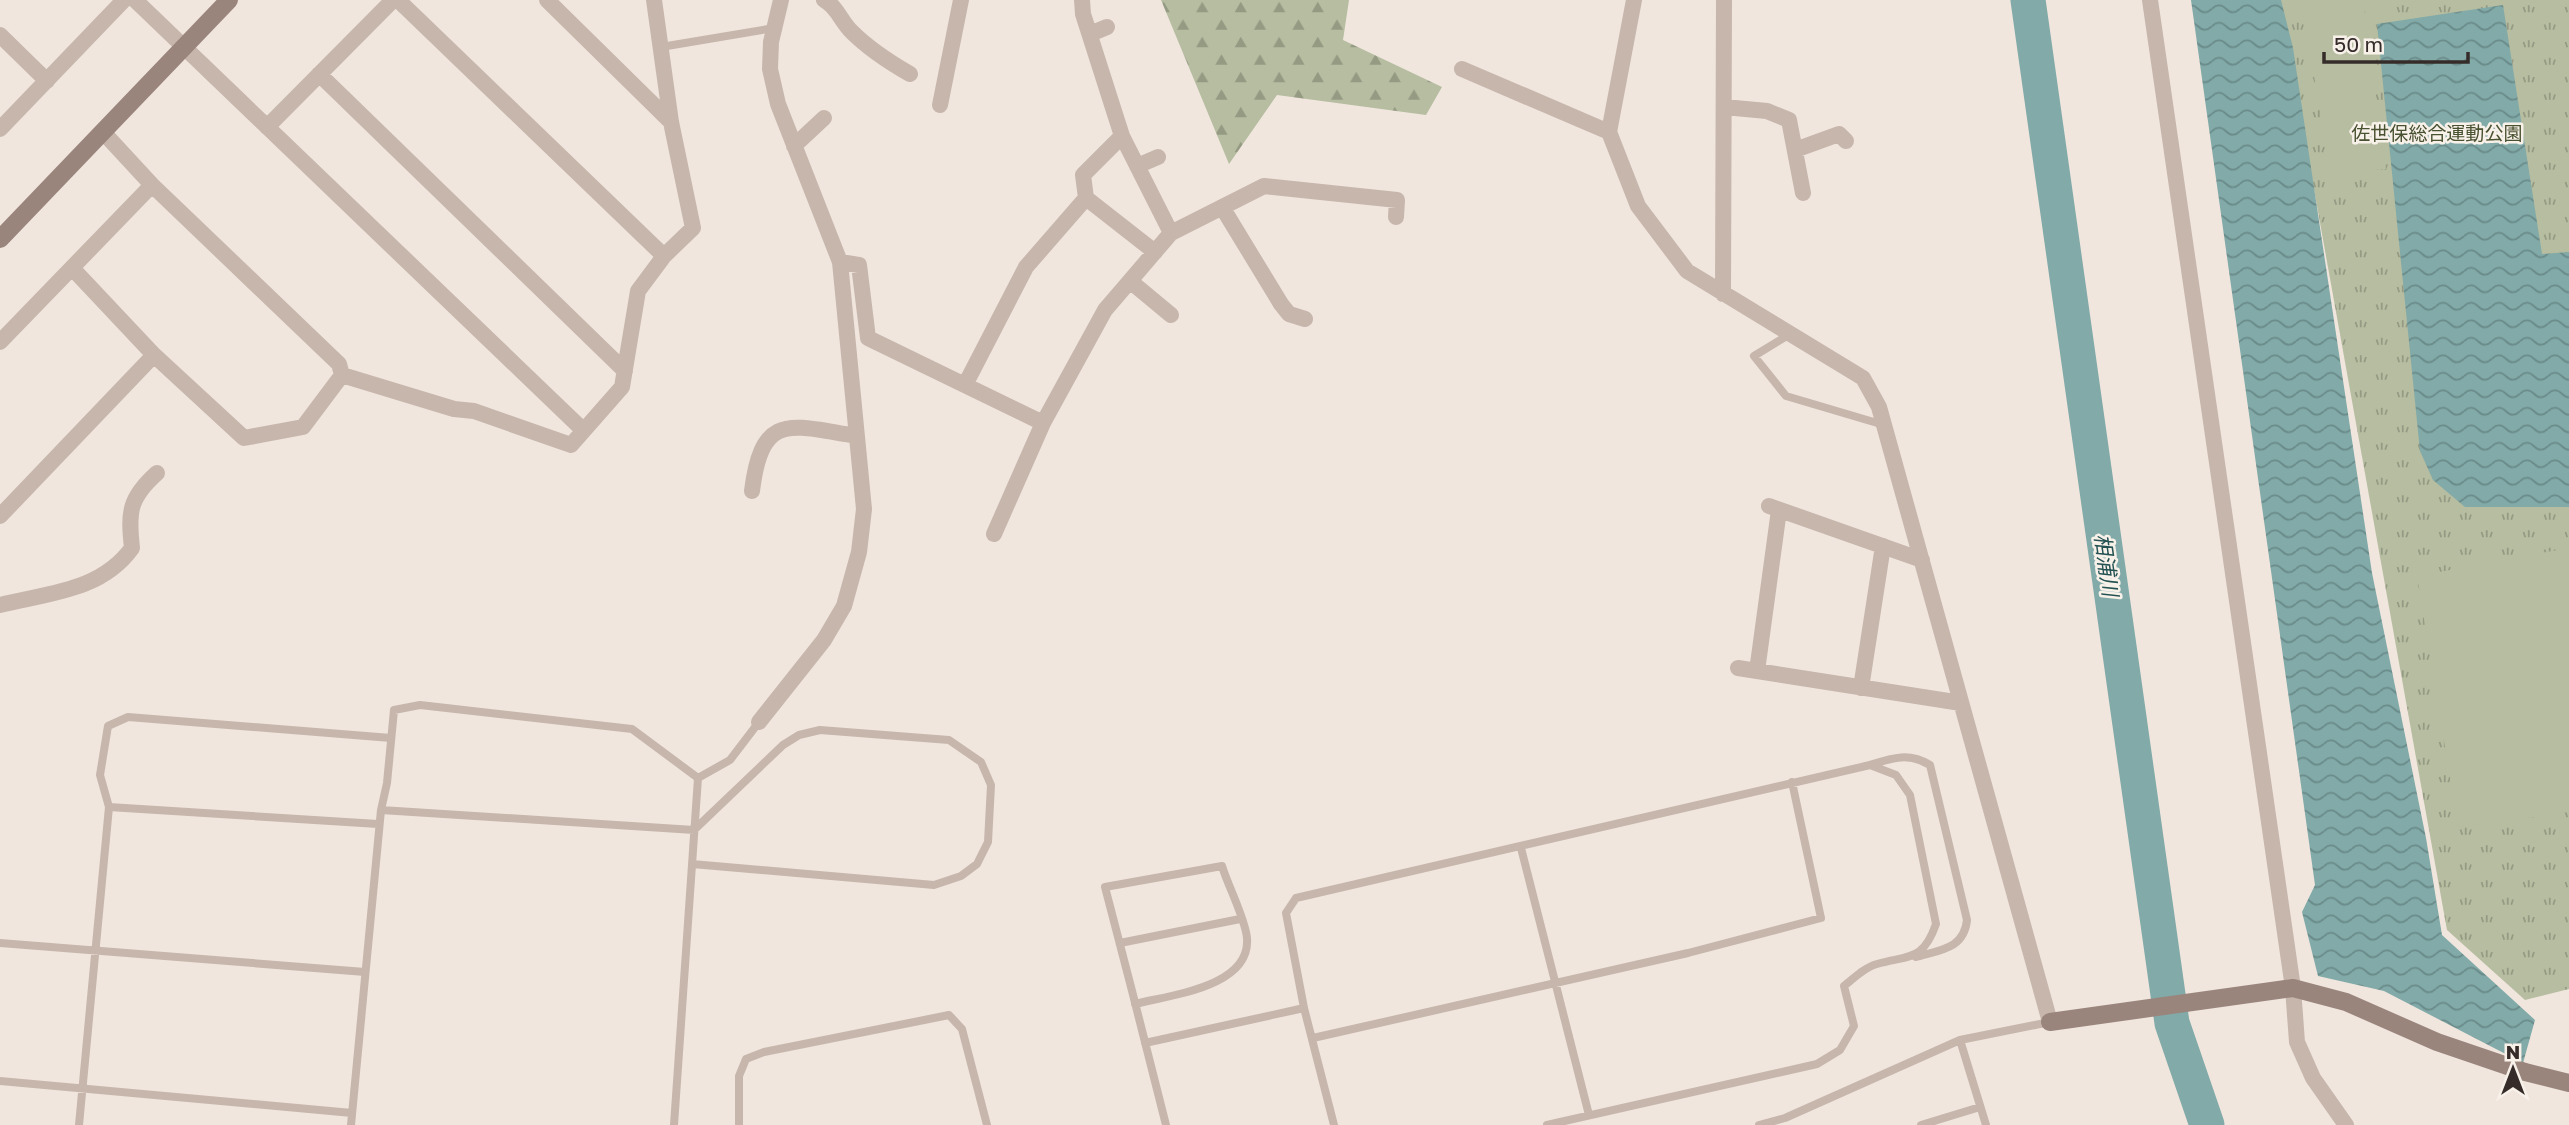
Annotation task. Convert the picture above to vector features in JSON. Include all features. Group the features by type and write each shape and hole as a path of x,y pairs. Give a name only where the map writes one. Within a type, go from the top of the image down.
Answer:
{"street":[{"path":"0,129 124,0"},
{"path":"135,0 187,46 267,127 583,430"},
{"path":"0,239 229,0"},
{"path":"267,127 393,0"},
{"path":"398,0 664,256"},
{"path":"547,0 671,122"},
{"path":"342,375 454,409 474,411 571,445 622,387 638,290 664,256 692,228 671,122 654,0"},
{"path":"759,722 824,640 844,606 859,552 864,509 840,262 778,104 770,69 774,28 781,0"},
{"path":"824,0 832,4 851,32 885,60 910,74"},
{"path":"940,105 961,0"},
{"path":"1082,0 1122,136 1171,233"},
{"path":"1634,0 1609,132 1639,206 1687,271 1863,379 1879,407 2050,1021 2287,988 2346,1002 2437,1042 2525,1072 2569,1083"},
{"path":"1723,294 1724,0"},
{"path":"2150,0 2287,988 2297,1042 2313,1078 2346,1125"},
{"path":"1090,34 1107,27"},
{"path":"0,35 47,81"},
{"path":"1462,69 1609,132"},
{"path":"319,74 625,370"},
{"path":"1724,107 1767,111 1789,120 1803,193"},
{"path":"794,146 824,118"},
{"path":"73,269 154,355 244,439 303,427 342,375 340,364 152,185 103,132"},
{"path":"1795,150 1839,134 1846,141"},
{"path":"1122,136 1083,175 1086,198 1155,251"},
{"path":"1138,166 1158,157"},
{"path":"0,342 152,185"},
{"path":"994,534 995,514 1105,310 1171,233 1264,187 1397,200 1396,217"},
{"path":"965,385 1026,267 1086,198"},
{"path":"1222,207 1281,304 1289,314 1305,319"},
{"path":"840,262 859,265 869,338 1043,423"},
{"path":"1130,281 1171,315"},
{"path":"0,516 154,355"},
{"path":"752,491 755,463 762,445 777,430 792,426 857,436"},
{"path":"0,605 95,582 118,567 132,548 129,516 134,500 157,473"},
{"path":"1757,671 1774,508 1922,560"},
{"path":"1861,688 1883,546"},
{"path":"1738,668 1961,703"}],"lane":[{"path":"661,47 774,28"},
{"path":"1790,334 1754,356 1786,396 1884,425"},
{"path":"351,1125 378,824 394,709 420,705 632,729 698,778"},
{"path":"79,1125 109,807 100,775 108,726 128,717 391,738"},
{"path":"698,778 730,760 759,722"},
{"path":"381,810 694,830 783,745 799,735 820,730 949,740 981,762 991,785 988,842 977,864 961,876 934,885 692,864"},
{"path":"1334,1125 1304,1007 1286,913 1296,898 1521,848 1897,757 1917,757 1930,765 1967,920 1966,932 1957,945 1910,959 1874,965 1844,986 1854,1026 1840,1050 1817,1064 1548,1125"},
{"path":"1870,765 1896,775 1910,795 1934,905 1936,924 1928,944 1910,959"},
{"path":"674,1125 698,778"},
{"path":"1312,1038 1556,980 1688,953 1821,918 1792,782"},
{"path":"109,807 378,824"},
{"path":"1521,848 1589,1115"},
{"path":"1135,1004 1205,986 1232,975 1243,957 1247,938 1222,866 1105,887 1166,1125"},
{"path":"1120,943 1240,919"},
{"path":"0,943 365,972"},
{"path":"1145,1043 1304,1007"},
{"path":"739,1125 739,1076 746,1059 764,1052 949,1016 962,1029 986,1125"},
{"path":"1764,1124 1785,1118 1960,1040 2050,1021"},
{"path":"1960,1040 1986,1125"},
{"path":"0,1081 352,1113"},
{"path":"1921,1125 1980,1107"}],"green space":[{"path":"1161,0 1349,0 1343,40 1442,87 1426,115 1277,95 1229,164"},
{"name":"佐世保総合運動公園","path":"2280,0 2569,0 2569,989 2525,1000 2447,930"},
{"path":"2300,0 2399,0 2399,5 2364,12 2386,169 2332,174"},
{"path":"2569,548 2569,812 2458,827 2417,576"}],"water":[{"path":"2191,0 2281,0 2293,48 2372,573 2426,838 2442,935 2535,1020 2523,1063 2384,991 2318,976 2302,912 2315,885"},
{"path":"2503,5 2542,254 2569,252 2569,507 2465,507 2433,480 2420,451 2377,24"}],"waterway":[{"name":"相浦川","path":"2028,0 2172,1023 2207,1125"}]}
